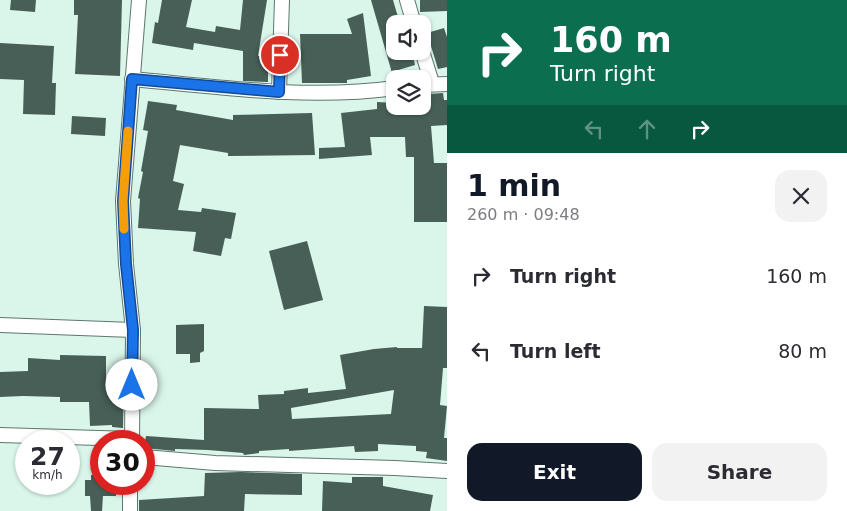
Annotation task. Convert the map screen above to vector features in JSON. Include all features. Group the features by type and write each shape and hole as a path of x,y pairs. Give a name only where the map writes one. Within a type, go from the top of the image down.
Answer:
{"street":[{"path":"132,430 133,330 126,264 123,201 139,0"},
{"path":"279,92 282,0"},
{"path":"407,0 411,15"},
{"path":"132,79 279,92 359,93 386,89"},
{"path":"431,84 447,84"},
{"path":"0,325 133,330"},
{"path":"0,435 90,438"},
{"path":"155,458 215,463 447,471"},
{"path":"130,495 130,511"}],"building":[{"path":"11,0 36,0 35,12 10,10"},
{"path":"74,0 122,0 120,76 75,74 78,15 74,15"},
{"path":"162,0 192,0 186,27 215,32 216,26 240,30 243,0 267,0 258,56 268,56 268,82 243,81 243,51 194,43 193,50 152,43 155,22 158,23"},
{"path":"371,0 393,0 397,15 386,15 386,52"},
{"path":"420,0 447,0 447,11 420,12"},
{"path":"363,13 371,76 347,80 347,83 302,83 300,34 352,34 347,19"},
{"path":"444,28 447,37 447,67 438,69 431,46 431,32"},
{"path":"0,43 54,46 52,83 56,83 55,115 23,114 24,80 0,79"},
{"path":"388,60 414,60 415,65 391,70"},
{"path":"443,93 444,100 447,100 447,125 431,126 434,163 447,163 447,222 414,222 414,157 406,157 405,137 370,137 372,155 319,159 319,148 345,147 341,113 377,109 377,102 386,102 386,115 431,115 431,94"},
{"path":"148,101 177,105 176,110 233,120 233,115 312,113 315,155 228,156 228,153 180,145 173,181 184,184 178,210 201,212 202,208 236,213 231,239 225,238 221,256 193,251 196,232 138,228 140,199 138,198 148,131 143,130"},
{"path":"72,116 106,118 105,136 71,134"},
{"path":"307,241 323,300 284,310 269,251"},
{"path":"424,306 447,307 447,368 443,368 440,405 447,406 444,438 447,438 447,461 426,458 427,452 416,451 416,446 378,444 378,451 355,452 354,446 289,451 289,449 259,451 259,453 244,455 243,453 208,450 175,449 175,451 155,449 155,437 204,440 204,408 259,409 258,395 284,394 284,391 308,388 308,393 346,389 340,355 374,349 422,348","holes":["394,390 391,414 292,419 291,408"]},
{"path":"204,324 204,351 200,353 200,362 190,363 190,354 176,354 176,325"},
{"path":"60,355 106,356 106,379 124,380 123,428 112,427 112,425 90,426 89,402 60,402 60,397 0,397 0,372 28,371 28,358 60,360"},
{"path":"205,473 302,474 302,495 245,494 244,511 139,511 139,500 204,496"},
{"path":"352,477 383,477 383,486 433,495 430,511 322,511 323,481 352,483"},
{"path":"85,480 90,480 90,495 116,495 103,496 102,511 91,511 90,496 85,496"}],"slow traffic":[{"path":"124,229 123,201 128,131"}],"route":[{"path":"132,385 133,330 126,264 123,201 132,79 279,92 280,55"}]}
